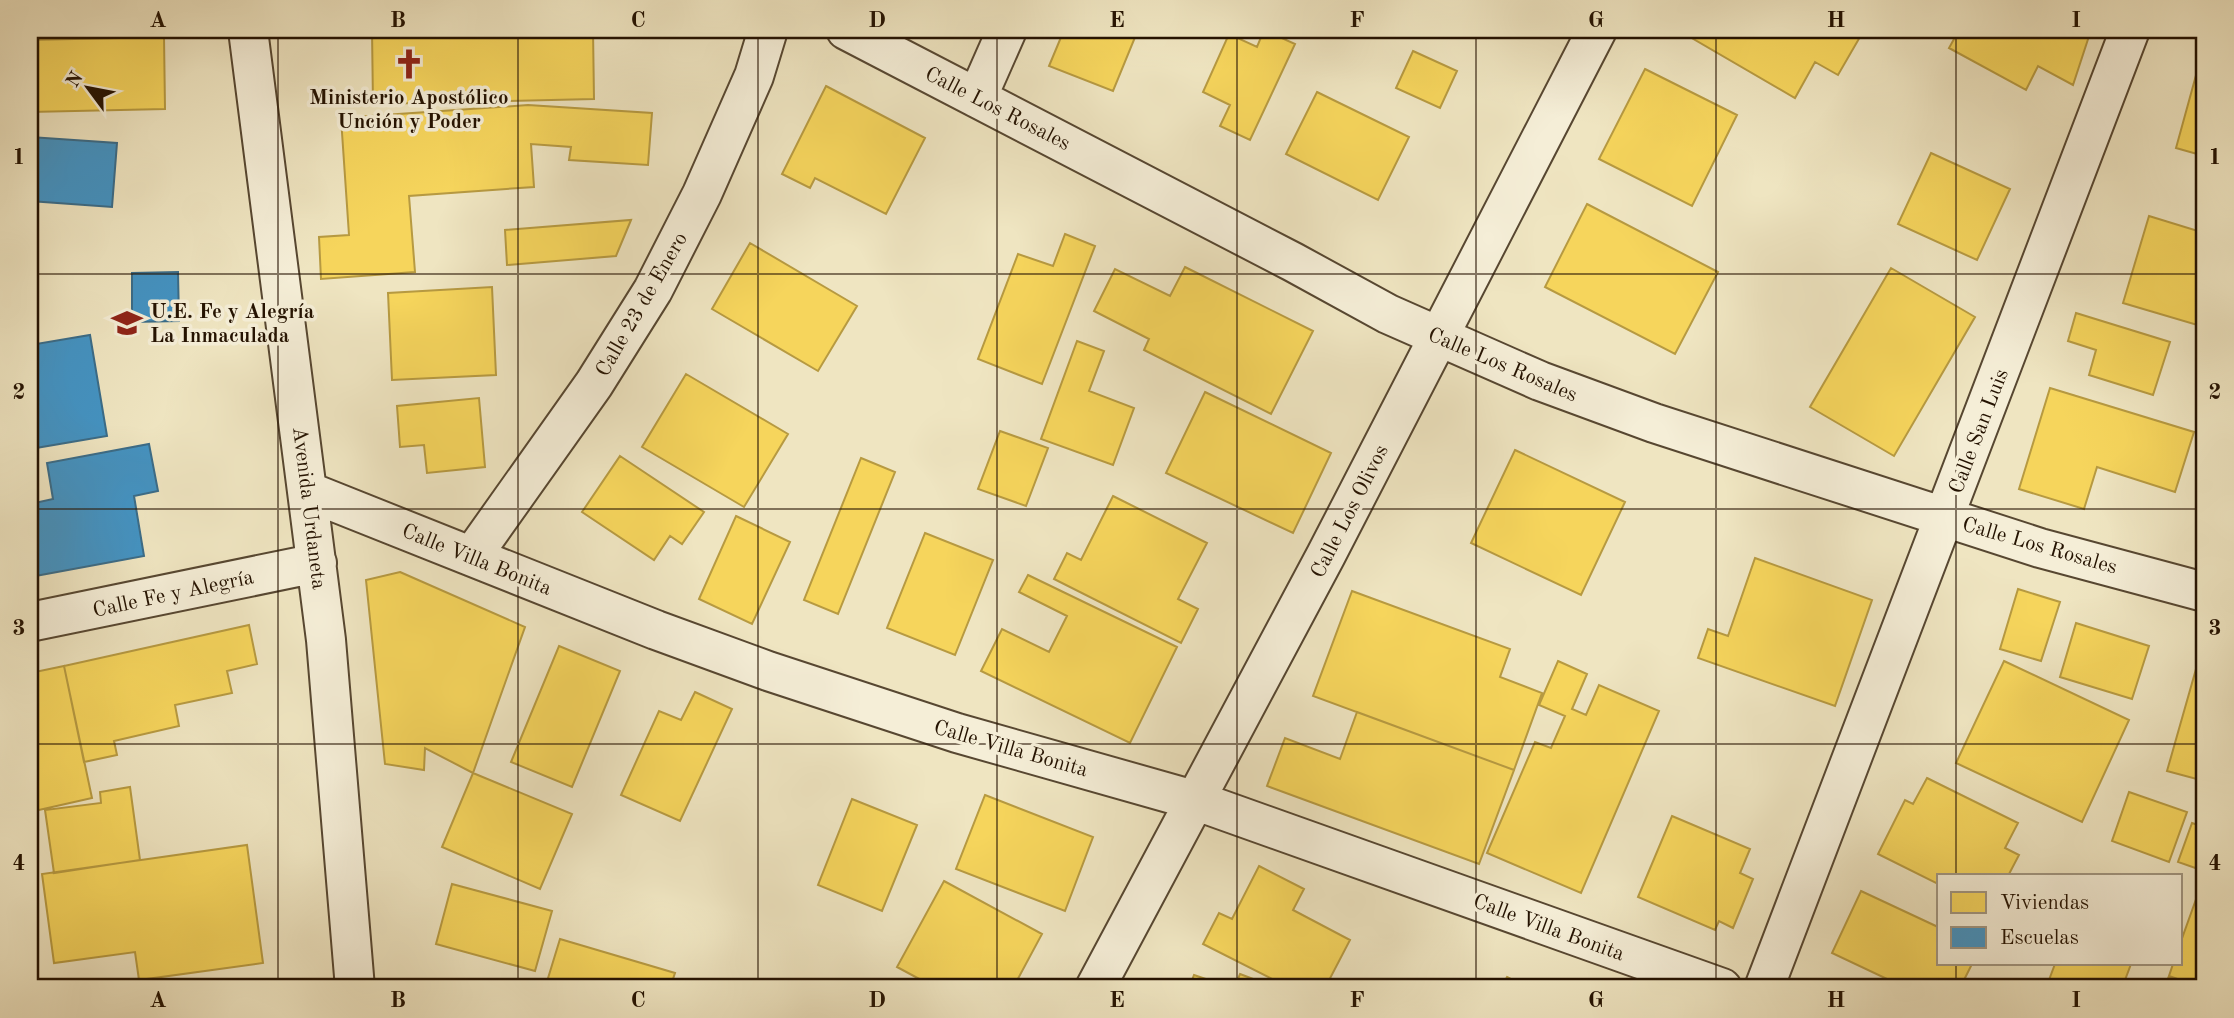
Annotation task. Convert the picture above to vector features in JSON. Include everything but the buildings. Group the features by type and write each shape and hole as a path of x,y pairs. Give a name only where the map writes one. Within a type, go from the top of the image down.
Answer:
{"street":[{"name":"Avenida Urdaneta","path":"248,30 326,640 355,988"},
{"name":"Calle 23 de Enero","path":"472,556 594,384 653,290 702,194 754,76 768,30"},
{"name":"Calle Los Rosales","path":"846,30 1388,314 1540,381 1654,424 2039,548 2204,592"},
{"path":"977,98 1007,30"},
{"name":"Calle Los Olivos","path":"1095,988 1197,801 1597,30"},
{"name":"Calle San Luis","path":"1764,988 2130,30"},
{"name":"Calle Villa Bonita","path":"307,491 656,630 854,701 1197,801 1722,988"},
{"name":"Calle Fe y Alegría","path":"30,622 317,563"}],"place":[{"name":"Ministerio Apostólico Unción y Poder","path":"409,64"},
{"name":"U.E. Fe y Alegría La Inmaculada","path":"127,323"}]}
